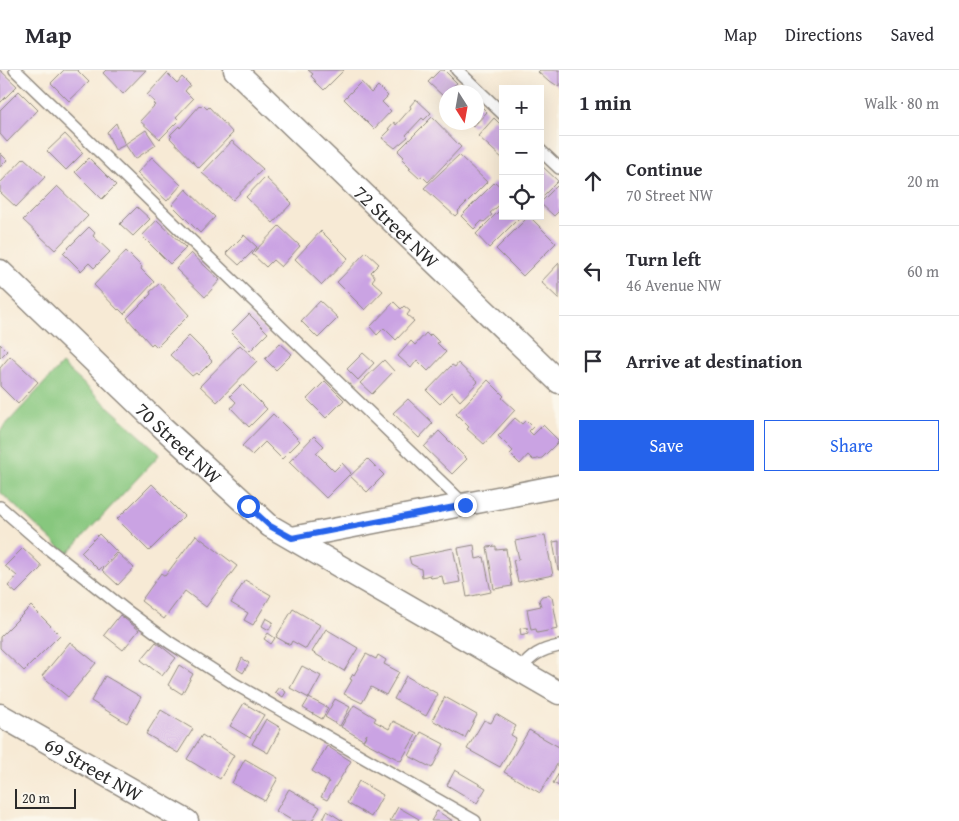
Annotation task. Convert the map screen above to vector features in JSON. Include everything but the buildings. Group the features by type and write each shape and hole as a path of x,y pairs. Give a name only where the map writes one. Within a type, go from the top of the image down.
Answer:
{"street":[{"name":"72 Street NW","path":"234,70 559,382"},
{"name":"70 Street NW","path":"0,271 160,425 270,526 559,693"},
{"path":"292,538 559,486"},
{"name":"69 Street NW","path":"0,715 187,821"}],"lane":[{"path":"15,70 465,505"},
{"path":"457,70 499,110"},
{"path":"544,154 559,168"},
{"path":"0,507 46,547 169,642 233,683 475,821"},
{"path":"519,670 532,656 543,650 559,646"}],"green space":[{"path":"62,364 160,454 67,554 0,492 0,431"}],"route":[{"path":"248,506 270,526 292,538 465,505"}]}
